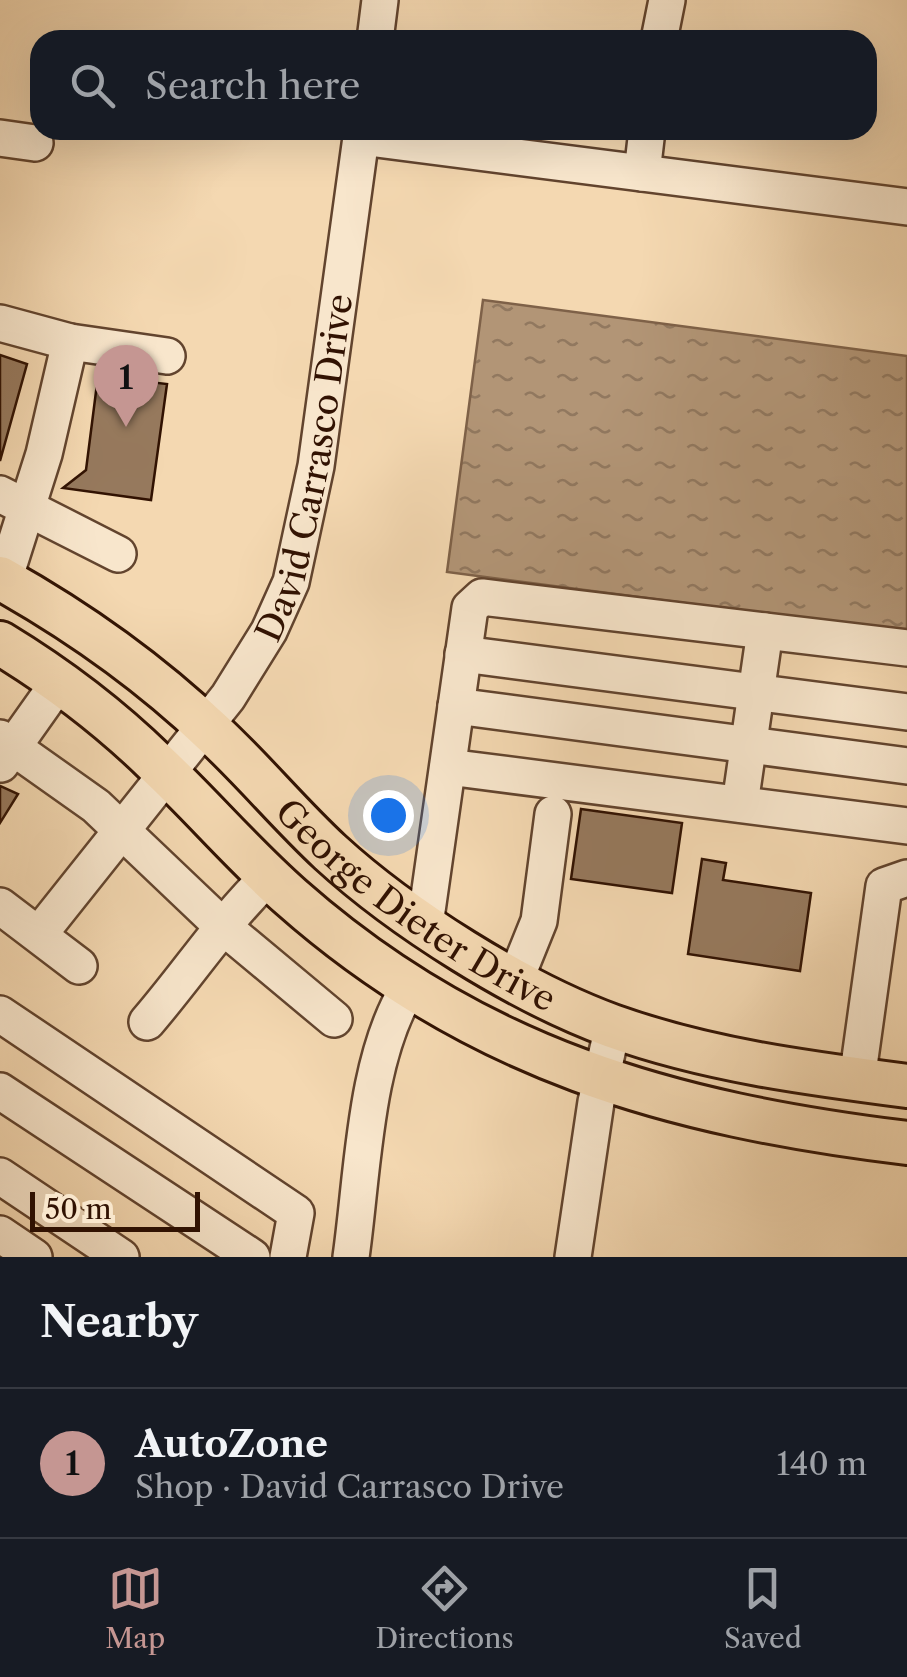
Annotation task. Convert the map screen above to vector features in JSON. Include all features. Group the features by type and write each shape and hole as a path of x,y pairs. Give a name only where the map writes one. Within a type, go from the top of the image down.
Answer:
{"main road":[{"name":"George Dieter Drive","path":"1,582 89,632 205,725 330,852 425,925 516,978 613,1026 753,1064 907,1086"},
{"name":"George Dieter Drive","path":"0,642 59,682 166,771 268,876 327,928 409,987 515,1045 602,1081 713,1112 907,1143"}],"street":[{"path":"376,30 380,0"},
{"path":"661,30 668,0"},
{"path":"0,138 35,143"},
{"name":"David Carrasco Drive","path":"40,933 120,827 205,725 270,631 301,548 361,140"},
{"path":"406,140 907,207"},
{"path":"642,172 646,140"},
{"path":"0,323 70,342 167,356"},
{"path":"1,582 13,500 70,342"},
{"path":"13,500 118,554"},
{"path":"425,925 470,608 482,596 907,648"},
{"path":"740,804 764,631"},
{"path":"463,654 907,712"},
{"path":"59,682 4,750 120,827 220,924 334,1019"},
{"path":"456,706 907,766"},
{"path":"448,766 907,826"},
{"path":"516,978 538,922 553,814"},
{"path":"147,1022 204,955 220,924 268,876"},
{"path":"857,1080 884,886 907,878"},
{"path":"0,906 79,966"},
{"path":"350,1257 379,1058 390,1017 409,987"},
{"path":"0,1014 296,1214 288,1257"},
{"path":"574,1257 613,1026"},
{"path":"0,1091 252,1257"},
{"path":"0,1176 121,1257"},
{"path":"0,1234 34,1257"}],"water":[{"path":"483,300 907,356 907,632 447,572"}],"building":[{"path":"0,355 27,364 0,461"},
{"path":"98,376 167,384 151,500 63,488 86,470"},
{"path":"0,786 18,794 0,823"},
{"path":"581,809 682,823 672,893 571,879"},
{"path":"702,859 726,863 723,880 811,893 800,971 688,954"}],"place":[{"name":"AutoZone","path":"126,427"}]}
